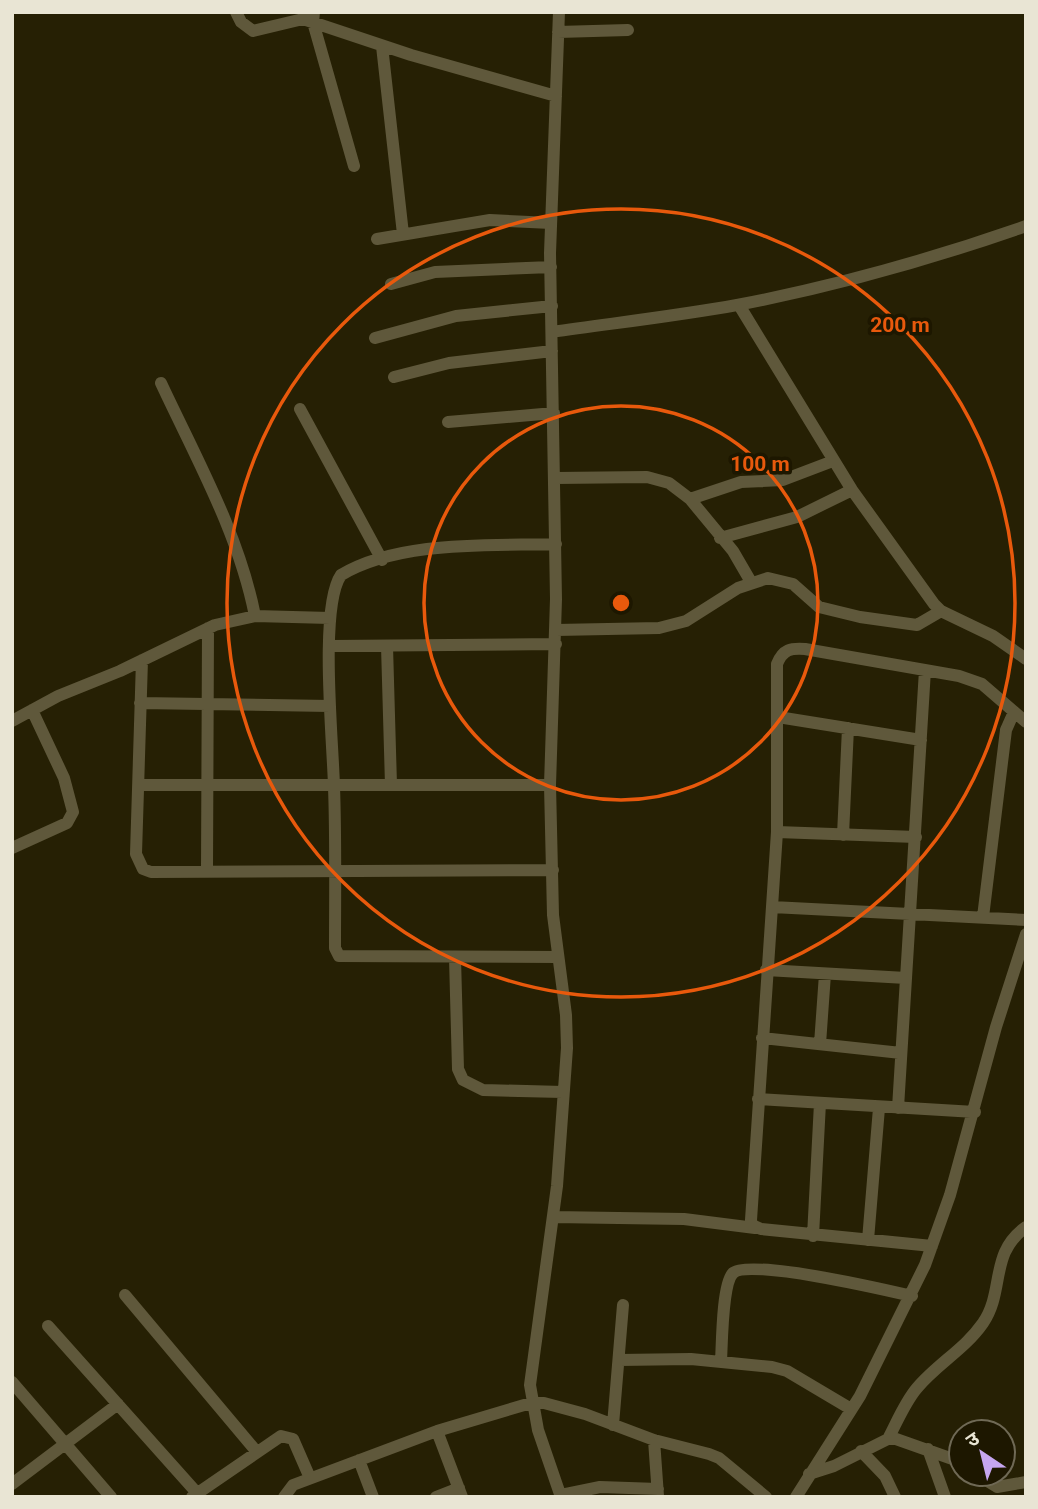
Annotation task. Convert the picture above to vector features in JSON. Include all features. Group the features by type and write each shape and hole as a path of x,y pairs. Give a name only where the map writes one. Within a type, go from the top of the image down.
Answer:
{"street":[{"path":"236,12 246,27 259,32 293,19 314,17 382,46 556,96"},
{"path":"559,12 551,223 556,644 550,785 558,957 566,1015 553,1217 543,1300 531,1361 531,1403 561,1496 600,1488 658,1493 654,1440"},
{"path":"314,17 354,166"},
{"path":"558,32 628,30"},
{"path":"382,46 403,234"},
{"path":"377,239 490,220 551,223"},
{"path":"552,332 739,304 820,288 947,254 1026,226"},
{"path":"391,284 446,271 551,267"},
{"path":"739,304 852,490 941,611 993,636 1026,659"},
{"path":"375,338 456,316 552,306"},
{"path":"394,377 449,363 552,351"},
{"path":"161,383 237,550 248,579 255,616"},
{"path":"300,409 382,560"},
{"path":"448,422 554,413"},
{"path":"690,499 741,482 783,480 833,461"},
{"path":"556,478 660,479 690,499 739,559 751,582"},
{"path":"720,538 797,517 852,490"},
{"path":"556,544 440,548 382,560 341,575 331,597 330,706 334,786 335,948 339,956 558,957"},
{"path":"556,630 659,628 673,625 686,621 751,582 768,578 793,584 819,607 906,626 917,625 941,611"},
{"path":"12,721 208,628 255,616 330,618"},
{"path":"207,871 208,628"},
{"path":"331,646 556,644"},
{"path":"387,646 391,785"},
{"path":"755,1228 751,1220 777,832 778,664 781,654 791,648 925,670 982,684 1026,722"},
{"path":"142,660 138,862 151,872 553,870"},
{"path":"898,1108 925,670"},
{"path":"140,703 330,706"},
{"path":"12,848 67,823 73,812 64,778 32,710"},
{"path":"983,917 1006,730 1014,712"},
{"path":"778,717 921,740"},
{"path":"843,835 848,728"},
{"path":"139,785 550,785"},
{"path":"777,832 916,837"},
{"path":"772,907 1026,920"},
{"path":"796,1497 851,1409 912,1296 932,1246 975,1112 996,1027 1026,934"},
{"path":"455,958 458,1069 463,1080 483,1090 563,1092"},
{"path":"766,970 906,978"},
{"path":"820,1044 825,974"},
{"path":"762,1038 901,1052"},
{"path":"758,1100 975,1112"},
{"path":"813,1236 820,1103"},
{"path":"868,1240 879,1108"},
{"path":"553,1217 684,1219 813,1236 932,1246"},
{"path":"809,1474 834,1466 888,1439 917,1388 957,1352 983,1323 1004,1249 1014,1235 1026,1227"},
{"path":"721,1362 728,1285 733,1273 738,1269 754,1268 836,1279 912,1296"},
{"path":"125,1295 256,1451"},
{"path":"613,1425 623,1305"},
{"path":"48,1326 195,1495 281,1436 288,1436 299,1448 310,1478"},
{"path":"619,1360 721,1362 787,1371 851,1409"},
{"path":"12,1382 111,1497"},
{"path":"284,1497 287,1489 310,1478 437,1431 531,1403 560,1406 654,1440 719,1458 766,1497"},
{"path":"12,1484 118,1404"},
{"path":"436,1497 461,1492 437,1431"},
{"path":"888,1439 947,1456"},
{"path":"929,1449 946,1497"},
{"path":"861,1451 885,1476 895,1497"},
{"path":"359,1460 373,1497"}]}
